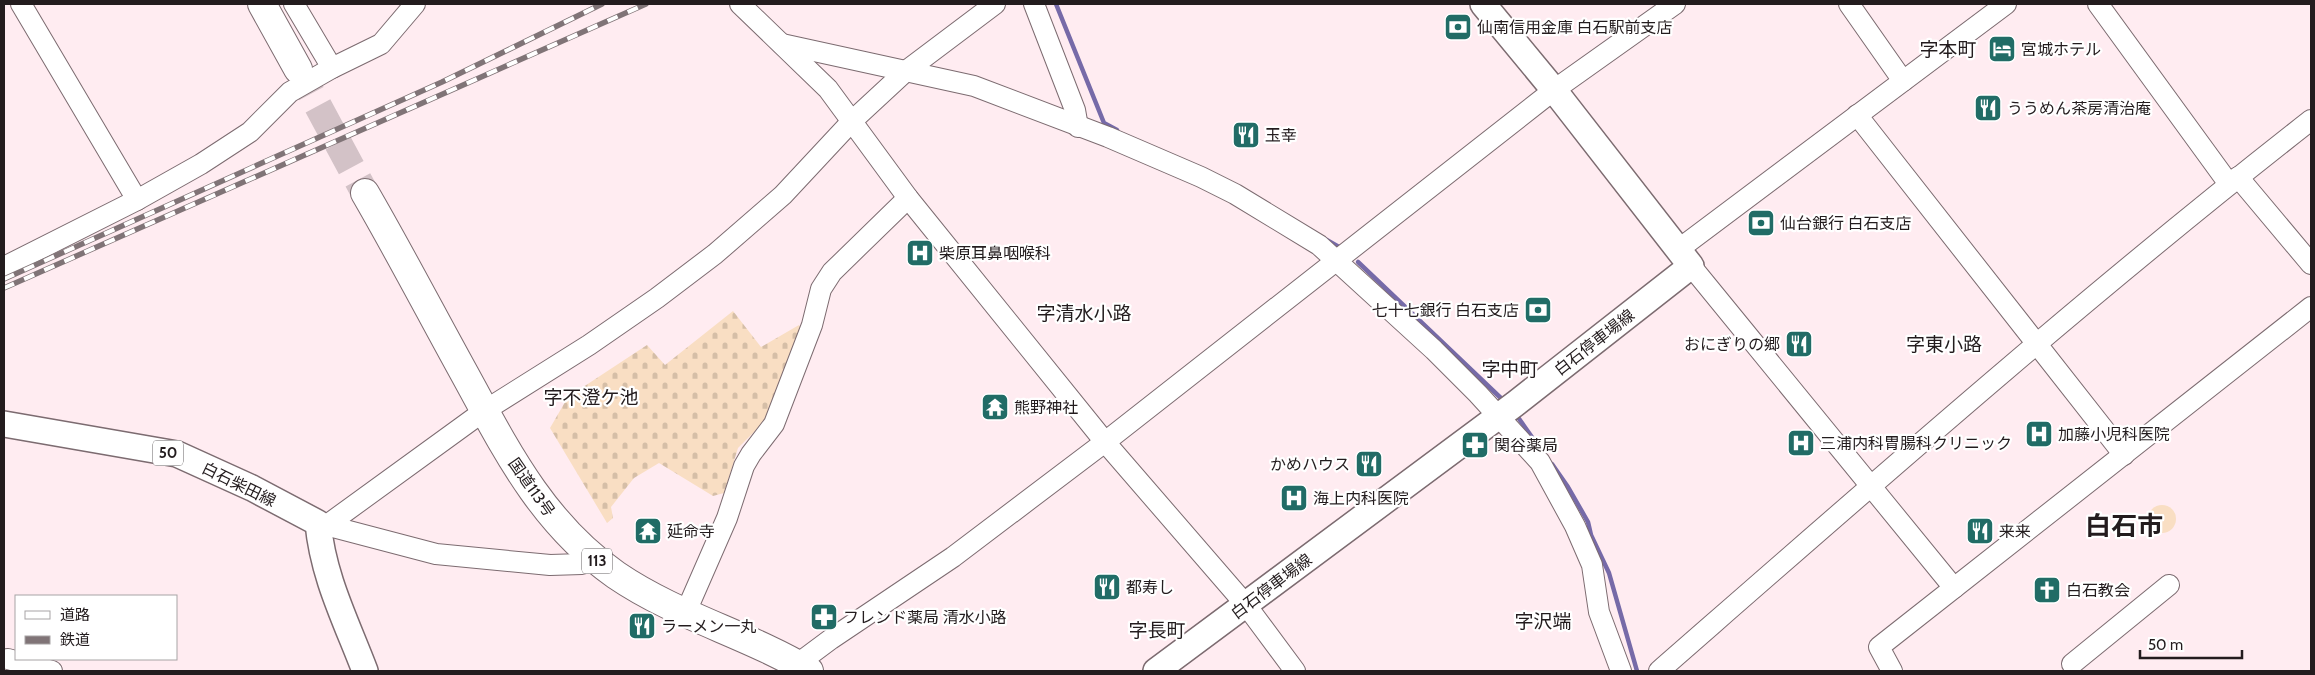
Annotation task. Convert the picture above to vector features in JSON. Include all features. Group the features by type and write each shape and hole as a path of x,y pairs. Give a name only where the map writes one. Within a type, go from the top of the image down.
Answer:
{"highway":[{"path":"262,4 298,69"},
{"name":"国道113号","path":"365,193 484,411 535,495 564,532 591,556 654,599 798,669"}],"main road":[{"path":"1483,4 1554,90 1685,257"},
{"name":"白石停車場線","path":"1156,671 1505,411 1685,257"},
{"name":"白石柴田線","path":"4,424 177,454 252,488 323,524"},
{"path":"323,524 325,569 335,601 365,671"}],"street":[{"path":"21,4 137,200"},
{"path":"294,4 332,68"},
{"path":"4,267 137,200 201,164 250,132 290,92 332,68 381,44 416,4"},
{"path":"740,4 828,89 876,157 908,198 1104,442 1246,605 1295,671"},
{"path":"323,524 484,411 589,345 657,298 715,254 783,195 852,121 906,71 995,4"},
{"path":"1034,4 1075,110 1078,127"},
{"path":"798,669 831,638 953,557 1104,442 1554,90 1675,4"},
{"path":"1849,4 1903,81"},
{"path":"1954,588 1685,257 1857,115 2006,4"},
{"path":"2098,4 2234,181 2311,264"},
{"path":"782,44 974,86 1108,137 1235,194 1289,226 1336,260 1434,350 1505,411 1540,462 1575,526 1592,565 1599,612 1621,671"},
{"path":"1857,115 2124,455"},
{"path":"1659,671 2037,346 2234,181 2311,120"},
{"path":"685,614 727,518 744,466 750,454 774,424 812,325 821,289 832,272 908,198"},
{"path":"1892,671 1879,647 2311,307"},
{"path":"323,524 436,554 550,564 582,564 591,556"},
{"path":"2072,664 2169,585"},
{"path":"8,659 52,671"}],"green space":[{"path":"733,311 761,347 799,325 805,333 768,418 738,448 724,493 713,496 659,463 634,478 611,507 613,518 607,523 550,428 568,397 647,345 665,365"},
{"path":"2162,505 2172,509 2176,519 2172,529 2162,533 2152,529 2148,519 2152,509"}],"waterway":[{"path":"1056,4 1104,123 1117,130"},
{"path":"1325,239 1339,247"},
{"path":"1358,262 1505,402"},
{"path":"1515,413 1541,450"},
{"path":"1552,464 1588,522 1591,535 1609,573 1637,671"}],"tunnel":[{"path":"298,69 365,193"}],"railway":[{"path":"4,279 442,82 602,4"},
{"path":"4,288 646,4"}],"place":[{"name":"仙南信用金庫 白石駅前支店","path":"1458,27"},
{"name":"宮城ホテル","path":"2002,49"},
{"name":"ううめん茶房清治庵","path":"1988,108"},
{"name":"玉幸","path":"1246,135"},
{"name":"仙台銀行 白石支店","path":"1761,223"},
{"name":"柴原耳鼻咽喉科","path":"920,253"},
{"name":"七十七銀行 白石支店","path":"1538,310"},
{"name":"おにぎりの郷","path":"1799,344"},
{"name":"熊野神社","path":"995,407"},
{"name":"加藤小児科医院","path":"2039,434"},
{"name":"三浦内科胃腸科クリニック","path":"1801,443"},
{"name":"関谷薬局","path":"1475,445"},
{"name":"かめハウス","path":"1369,464"},
{"name":"海上内科医院","path":"1294,498"},
{"name":"延命寺","path":"648,531"},
{"name":"来来","path":"1980,531"},
{"name":"都寿し","path":"1107,587"},
{"name":"白石教会","path":"2047,590"},
{"name":"フレンド薬局 清水小路","path":"824,617"},
{"name":"ラーメン一丸","path":"642,626"}],"district":[{"name":"字本町","path":"1948,49"},
{"name":"字清水小路","path":"1084,313"},
{"name":"字東小路","path":"1944,344"},
{"name":"字中町","path":"1510,369"},
{"name":"字不澄ケ池","path":"591,397"},
{"name":"白石市","path":"2124,526"},
{"name":"字沢端","path":"1543,621"},
{"name":"字長町","path":"1157,630"}]}
